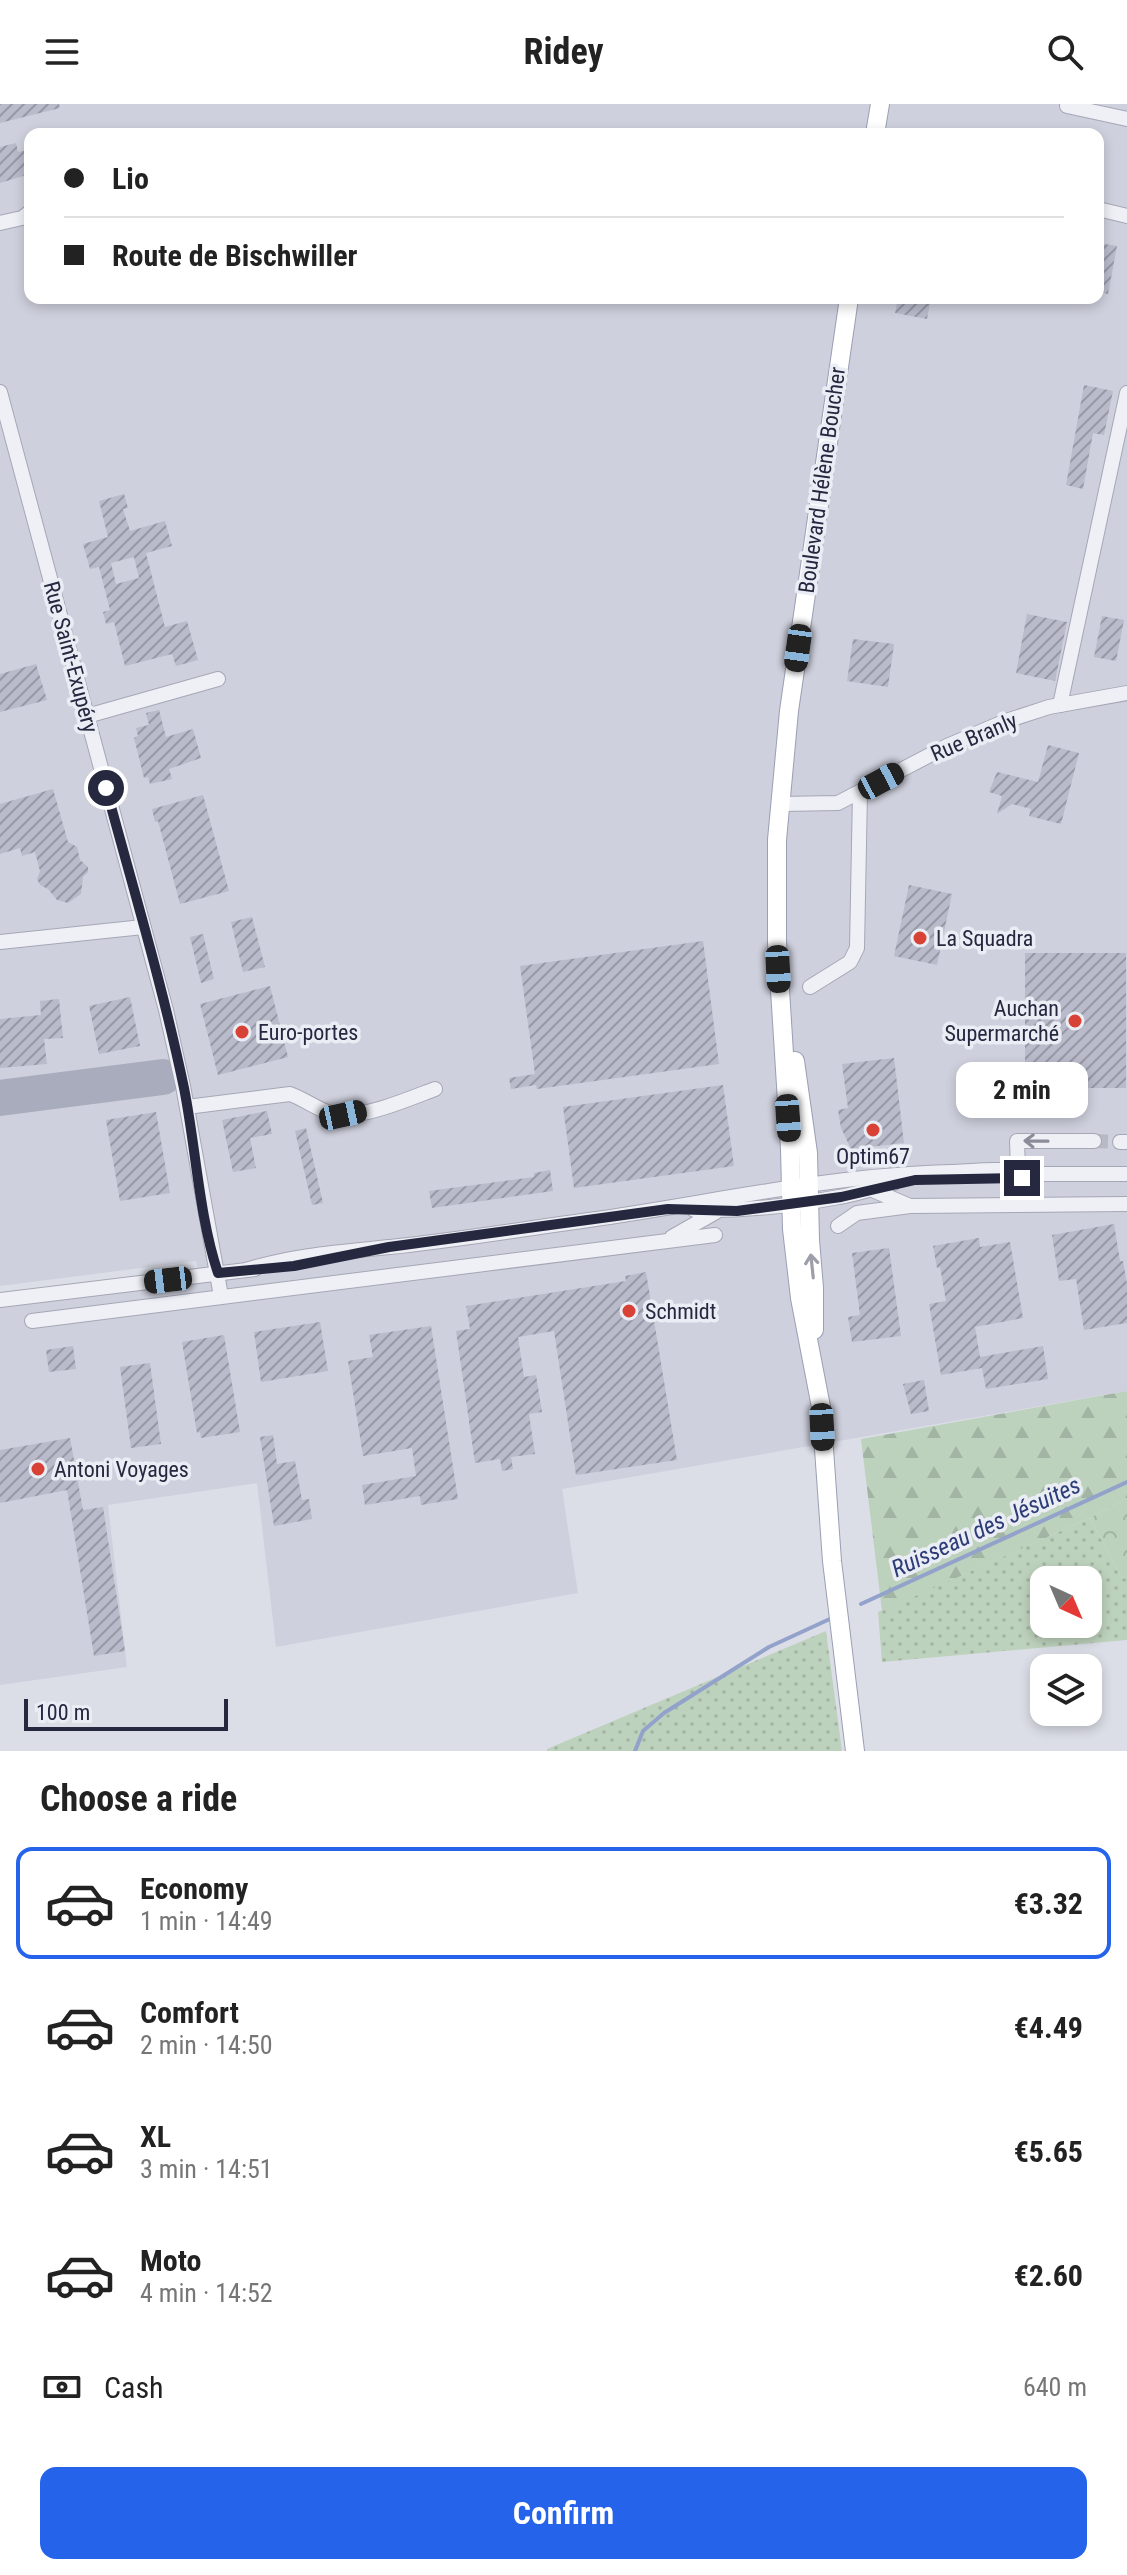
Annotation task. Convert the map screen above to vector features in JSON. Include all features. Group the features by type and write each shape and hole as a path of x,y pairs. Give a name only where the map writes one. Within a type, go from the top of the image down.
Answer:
{"main road":[{"path":"876,128 880,104"},
{"name":"Boulevard Hélène Boucher","path":"848,304 789,711 777,850 779,996 801,1194 810,1240 814,1288 814,1372 821,1407 832,1561 855,1751"}],"street":[{"path":"1067,106 1127,119"},
{"path":"1104,210 1127,216"},
{"path":"0,223 24,216"},
{"name":"Rue Saint-Exupéry","path":"0,392 166,1010 221,1296"},
{"path":"1060,705 1127,393"},
{"path":"87,716 218,679"},
{"name":"Rue Branly","path":"781,804 838,803 973,733 1060,705 1127,693"},
{"path":"810,987 850,962 857,948 860,792"},
{"path":"0,942 143,927"},
{"path":"187,1107 290,1094 324,1111 343,1115 389,1106 435,1089"},
{"path":"1023,1174 1017,1141 1094,1141"},
{"path":"668,1209 737,1211 801,1194 909,1174 1127,1174"},
{"path":"0,1300 246,1270 293,1257 389,1247 700,1202 801,1194 841,1197 915,1180 1023,1174"},
{"path":"870,1189 910,1206"},
{"path":"838,1226 857,1213 910,1206 1127,1204"},
{"path":"668,1240 720,1210"},
{"path":"32,1321 715,1235"}],"shaded area":[{"path":"0,104 1127,104 1127,1391 562,1489 578,1593 276,1647 257,1483 108,1505 127,1667 0,1685 0,1308 201,1281 196,1261 0,1286"}],"green space":[{"path":"1127,1391 1127,1498 1090,1518 882,1611 861,1439"},
{"path":"1127,1498 1127,1578 1121,1577 1090,1518"},
{"path":"1090,1518 1121,1577 1127,1578 1127,1640 882,1662 878,1612"},
{"path":"826,1631 842,1751 547,1751 547,1749"}],"building":[{"path":"0,104 59,104 60,108 0,123"},
{"path":"16,143 18,152 24,150 24,176 0,183 0,147"},
{"path":"1104,244 1117,246 1108,294 1104,293"},
{"path":"897,304 930,304 927,319 895,313"},
{"path":"1084,385 1113,391 1104,435 1093,433 1083,489 1066,485"},
{"path":"124,494 128,508 123,509 130,531 165,521 172,546 146,553 165,627 187,621 198,660 176,666 172,654 125,666 114,622 106,624 103,612 110,610 99,567 90,569 83,544 108,537 99,501","holes":["134,557 139,578 116,584 111,563"]},
{"path":"1027,614 1067,622 1055,681 1016,673"},
{"path":"1102,616 1124,620 1116,661 1094,657"},
{"path":"853,639 894,644 888,687 847,681"},
{"path":"36,664 47,700 0,712 0,674"},
{"path":"159,710 166,737 193,729 201,758 169,769 172,779 150,784 148,777 144,778 134,738 138,736 136,728 149,725 146,713"},
{"path":"1048,745 1079,753 1061,824 1029,816 1031,809 1012,804 997,814 1002,796 989,792 997,772 1038,782"},
{"path":"53,789 68,842 77,847 80,860 88,867 81,894 68,903 57,900 40,885 35,852 22,856 20,848 0,854 0,804"},
{"path":"203,795 229,891 180,904 152,809"},
{"name":"La Squadra","path":"909,885 952,894 937,965 894,956"},
{"path":"252,917 265,967 243,972 231,922"},
{"path":"203,934 214,979 201,983 190,937"},
{"path":"703,941 719,1064 537,1089 536,1085 511,1089 509,1078 535,1074 520,966"},
{"name":"Auchan Supermarché","path":"1025,953 1126,953 1126,1088 1025,1088"},
{"path":"270,986 288,1057 218,1075 200,1004"},
{"path":"130,997 140,1046 99,1054 89,1006"},
{"path":"59,999 63,1038 44,1039 47,1064 0,1068 0,1019 41,1015 40,1001"},
{"path":"894,1058 904,1143 851,1149 841,1128 838,1110 848,1108 842,1064"},
{"path":"723,1085 734,1166 574,1188 563,1107"},
{"path":"267,1111 272,1134 250,1138 256,1168 233,1172 222,1120"},
{"path":"156,1112 170,1193 120,1201 106,1120"},
{"path":"306,1128 323,1203 312,1205 295,1131"},
{"path":"550,1170 553,1191 432,1208 429,1191 534,1177 534,1173"},
{"path":"1114,1224 1127,1284 1127,1323 1084,1330 1076,1279 1059,1281 1052,1235"},
{"path":"979,1238 980,1247 1010,1242 1023,1318 975,1327 980,1357 1043,1346 1048,1379 986,1389 982,1368 941,1375 929,1304 946,1301 933,1246"},
{"path":"889,1248 901,1336 852,1342 848,1317 860,1315 852,1253"},
{"path":"646,1272 677,1460 576,1475 554,1331 518,1337 524,1377 536,1375 542,1412 529,1414 535,1454 511,1457 513,1469 502,1471 500,1459 475,1463 456,1331 470,1329 466,1306 626,1281 625,1276"},
{"path":"320,1322 328,1371 261,1382 254,1332"},
{"path":"431,1326 458,1499 421,1505 420,1496 365,1505 362,1485 416,1476 412,1448 363,1456 348,1361 373,1357 369,1335"},
{"path":"224,1335 240,1432 201,1438 200,1432 197,1433 182,1342"},
{"path":"73,1346 76,1369 49,1372 46,1350"},
{"path":"150,1363 161,1444 131,1448 120,1367"},
{"path":"924,1380 929,1411 911,1414 903,1384"},
{"path":"273,1435 277,1464 295,1461 302,1500 309,1499 312,1519 274,1526 260,1437"},
{"path":"70,1438 83,1510 103,1507 125,1651 94,1656 67,1490 0,1503 0,1450"}],"waterway":[{"name":"Ruisseau des Jésuites","path":"861,1604 1127,1482"},
{"name":"Ruisseau des Jésuites","path":"635,1751 643,1731 664,1713 769,1647 832,1618"}],"taxiway":[{"path":"0,1098 163,1077"}],"tunnel":[{"path":"1094,1141 1120,1142"}],"place":[{"name":"La Squadra","path":"920,938"},
{"name":"Auchan Supermarché","path":"1075,1021"},
{"name":"Euro-portes","path":"242,1032"},
{"name":"Optim67","path":"873,1130"},
{"name":"Schmidt","path":"629,1311"},
{"name":"Antoni Voyages","path":"38,1469"}],"route":[{"path":"106,788 166,1010 183,1086 210,1246 218,1273 294,1266 389,1247 668,1209 737,1211 841,1197 915,1180 1022,1178"}]}
